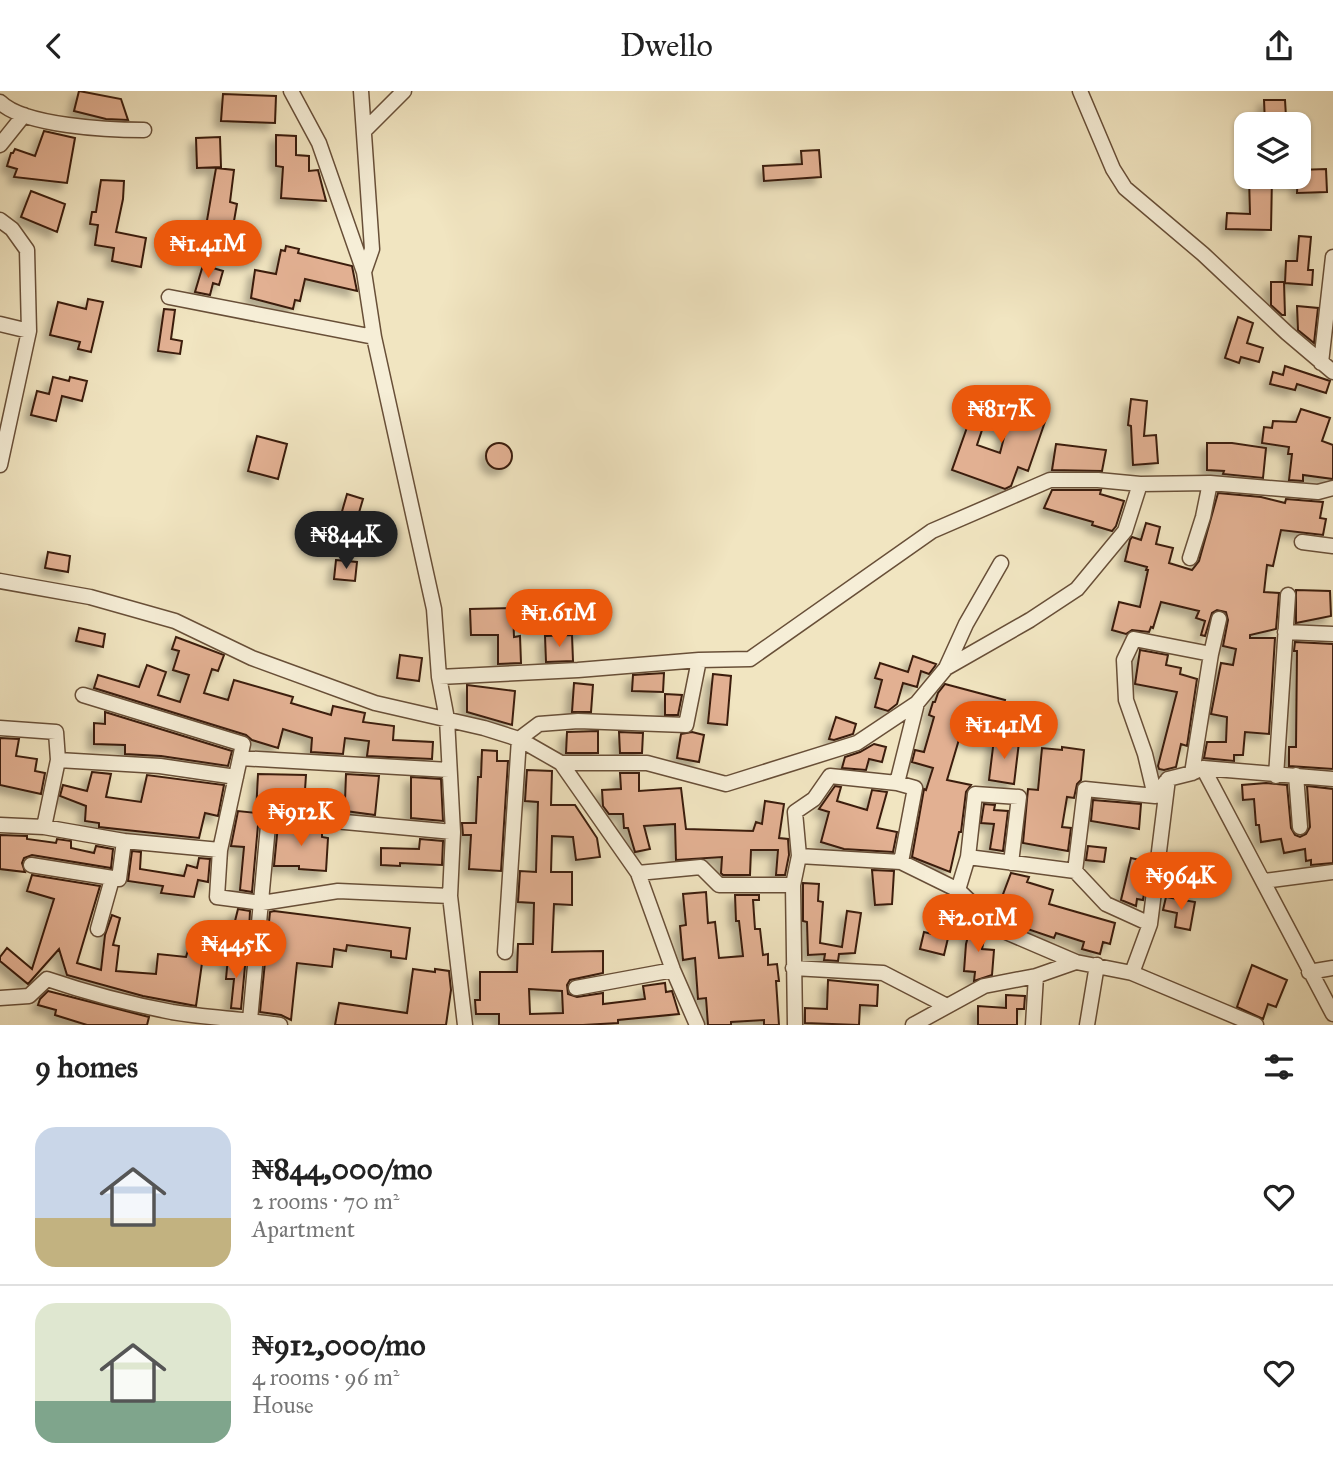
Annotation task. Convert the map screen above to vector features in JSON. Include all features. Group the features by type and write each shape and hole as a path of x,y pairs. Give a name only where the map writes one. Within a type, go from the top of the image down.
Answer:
{"street":[{"path":"291,91 319,143 364,272 374,337 433,609 439,677 447,719 453,832 450,896 465,1025"},
{"path":"361,91 372,249 364,272"},
{"path":"364,131 404,91"},
{"path":"1080,91 1113,169 1125,188 1203,254 1327,367"},
{"path":"0,102 24,115 102,129 144,130"},
{"path":"0,145 24,115"},
{"path":"0,220 12,229 27,250 29,331 0,465"},
{"path":"1327,367 1333,257"},
{"path":"169,297 374,337"},
{"path":"0,324 29,331"},
{"path":"439,677 750,659 932,531 1050,480 1210,484 1318,492 1333,488"},
{"path":"946,668 1030,620 1077,589 1125,531 1140,484"},
{"path":"1190,558 1210,484"},
{"path":"1302,542 1333,546"},
{"path":"561,763 647,763 726,784 857,743 917,703 946,668 1001,563"},
{"path":"0,581 90,597 175,621 252,658 375,703 484,728 519,739 561,763 638,873 673,970 697,1025"},
{"path":"1276,776 1288,595"},
{"path":"1219,619 1211,655 1198,770 1264,881 1333,1014"},
{"path":"1285,632 1333,634"},
{"path":"1155,796 1145,754 1126,700 1124,660 1134,639 1211,655"},
{"path":"505,952 519,739 539,723 578,721 686,725 699,660"},
{"path":"83,695 243,744 220,850 217,897 261,903 338,891 450,896"},
{"path":"897,783 917,703"},
{"path":"0,728 56,732 58,759 44,827"},
{"path":"240,758 449,770"},
{"path":"58,759 160,766 236,777"},
{"path":"1155,796 1168,779 1198,770 1333,779"},
{"path":"1296,775 1300,827"},
{"path":"795,1025 793,885 799,856 795,812 814,799 830,776 897,783 915,788 901,862"},
{"path":"1132,973 1150,923 1168,779"},
{"path":"1075,871 1085,789 1155,796"},
{"path":"958,890 968,857 975,794 1019,797 1011,863"},
{"path":"250,1020 269,815 453,832"},
{"path":"0,825 44,827 124,841 220,850"},
{"path":"31,865 119,880 124,841"},
{"path":"799,856 901,862 958,890 999,929 1076,962 1132,973 1256,1025"},
{"path":"968,857 1075,871 1106,904 1150,923"},
{"path":"638,873 701,867 719,885 793,885"},
{"path":"1264,881 1333,872"},
{"path":"98,929 112,879"},
{"path":"916,1024 945,1005 984,986 1036,976 1076,962"},
{"path":"1087,1025 1097,965"},
{"path":"793,968 884,973 945,1005"},
{"path":"1309,972 1333,968"},
{"path":"576,988 673,970"},
{"path":"1033,1025 1036,976"},
{"path":"0,998 29,996 47,979 172,1019 250,1020 280,1025"}],"building":[{"path":"79,91 121,99 128,120 106,119 74,111"},
{"path":"223,94 276,96 275,123 221,121"},
{"path":"1264,100 1285,100 1286,112 1264,112"},
{"path":"44,131 75,138 67,183 14,177 17,169 7,166 15,149 35,156"},
{"path":"276,135 296,136 296,155 309,156 309,171 318,170 326,201 281,198 283,167 276,166"},
{"path":"220,137 221,167 197,168 196,138"},
{"path":"819,150 821,177 764,181 763,166 802,164 801,151"},
{"path":"216,168 234,170 230,202 237,204 231,238 205,232"},
{"path":"1326,169 1327,192 1297,193 1297,189 1311,189 1311,170"},
{"path":"101,180 124,181 116,232 146,238 141,267 112,261 114,248 95,245 98,225 90,224 92,212 96,212"},
{"path":"1249,189 1272,189 1271,230 1226,229 1227,213 1250,214"},
{"path":"31,191 65,204 57,232 21,217"},
{"path":"1299,236 1311,237 1308,270 1313,270 1312,285 1285,283 1286,261 1297,261"},
{"path":"286,246 299,249 298,253 352,266 357,291 305,279 300,301 295,300 293,309 251,298 255,270 276,274 281,250 285,251"},
{"path":"203,265 223,271 219,285 213,283 210,295 195,292"},
{"path":"1271,282 1284,282 1285,315 1271,305"},
{"path":"88,299 103,302 91,352 78,349 80,342 50,335 58,302 86,309"},
{"path":"1297,306 1318,308 1314,343 1298,330"},
{"path":"164,309 175,310 171,339 182,341 180,354 158,351"},
{"path":"1238,317 1253,323 1247,343 1263,348 1259,362 1241,357 1239,363 1225,358"},
{"path":"1285,366 1330,381 1326,393 1297,384 1295,390 1270,384 1273,372 1283,375"},
{"path":"53,377 69,381 70,377 87,381 82,401 62,396 56,421 31,415 37,391 49,394"},
{"path":"1131,399 1147,401 1144,436 1156,435 1158,463 1133,465 1131,426 1128,425"},
{"path":"992,400 1047,416 1028,471 1018,467 1011,486 1005,489 952,470 970,419 984,424 977,445 1000,453 1006,430 984,422"},
{"path":"1301,409 1330,418 1322,441 1333,445 1333,479 1303,475 1303,481 1289,480 1292,454 1288,454 1289,447 1262,443 1264,427 1272,428 1273,421 1296,422"},
{"path":"257,436 287,444 278,479 248,471"},
{"path":"499,443 508,447 512,456 508,465 499,469 490,465 486,456 490,447"},
{"path":"1207,443 1232,443 1266,448 1263,478 1207,470"},
{"path":"1056,444 1106,450 1102,471 1052,470"},
{"path":"1052,490 1101,490 1100,494 1124,501 1116,526 1112,531 1092,525 1093,522 1044,508"},
{"path":"1218,493 1261,497 1285,503 1286,499 1323,502 1320,518 1326,519 1323,535 1281,530 1273,566 1267,565 1264,592 1279,593 1276,629 1250,635 1250,638 1275,638 1269,734 1245,732 1243,755 1234,755 1234,761 1204,758 1207,742 1226,742 1227,717 1211,714 1221,663 1233,665 1236,649 1223,646 1228,620 1226,612 1217,610 1212,613 1205,636 1201,635 1205,621 1196,618 1199,611 1161,602 1153,628 1151,627 1149,632 1132,630 1126,634 1112,630 1119,602 1140,607 1148,570 1147,567 1125,561 1132,537 1141,540 1146,523 1160,527 1156,544 1173,548 1169,563 1192,570 1199,561"},
{"path":"347,494 363,499 353,533 337,529"},
{"path":"48,552 70,556 68,572 45,568"},
{"path":"336,560 357,562 355,581 334,579"},
{"path":"1296,590 1330,591 1331,616 1296,623"},
{"path":"513,608 514,637 520,636 521,663 498,664 498,635 471,635 470,609"},
{"path":"584,616 585,633 569,634 568,617"},
{"path":"79,628 105,634 103,647 76,641"},
{"path":"572,635 573,661 546,662 545,636"},
{"path":"176,637 224,655 218,671 212,669 204,693 228,700 234,680 293,697 291,703 331,715 333,706 365,713 363,722 394,726 393,740 433,742 432,759 367,756 369,741 345,738 343,754 311,752 312,738 283,729 278,748 252,740 246,735 94,688 98,675 139,687 147,665 166,672 158,695 180,702 189,675 173,670 179,651 172,649"},
{"path":"1295,642 1333,644 1333,769 1289,766 1289,747 1296,747"},
{"path":"1140,650 1168,655 1166,665 1181,668 1180,674 1197,679 1187,746 1181,744 1176,767 1164,770 1158,766 1177,692 1135,684"},
{"path":"400,655 422,658 419,681 397,678"},
{"path":"913,656 936,664 929,674 921,671 917,687 903,683 897,704 888,711 875,707 882,680 875,678 880,663 908,672"},
{"path":"664,673 663,692 632,691 633,675"},
{"path":"713,674 731,676 727,725 708,723"},
{"path":"574,683 593,685 591,712 572,712"},
{"path":"945,684 1005,700 994,736 963,726 947,780 971,785 966,792 961,832 950,872 912,857 924,789 926,790 933,768 912,762 915,750 924,752 934,717 929,715 933,702"},
{"path":"467,685 515,691 512,725 467,712"},
{"path":"665,694 682,695 678,715 665,715"},
{"path":"105,712 232,751 228,766 161,756 125,754 125,745 94,744 94,723 105,724"},
{"path":"836,717 856,724 853,734 829,739"},
{"path":"598,731 598,753 566,753 567,732"},
{"path":"619,732 643,733 642,753 620,753"},
{"path":"692,732 704,735 699,762 677,758 681,734"},
{"path":"0,738 19,739 16,756 37,759 35,771 45,773 41,794 0,785"},
{"path":"994,739 1019,742 1014,784 989,780"},
{"path":"874,744 886,747 882,762 869,759 866,770 842,768 845,757"},
{"path":"1062,747 1084,750 1081,780 1077,784 1074,798 1067,797 1062,827 1071,828 1068,851 1023,843 1028,789 1038,790 1042,748 1062,750"},
{"path":"482,750 497,751 497,761 508,761 501,871 469,869 471,835 463,835 462,823 476,823"},
{"path":"527,770 552,771 551,805 575,805 597,838 600,857 576,860 573,837 552,836 551,872 572,872 572,905 554,904 552,952 603,951 603,973 570,980 567,985 568,994 577,997 603,993 603,1004 645,999 643,986 665,983 666,992 672,991 679,1014 618,1020 618,1023 499,1025 499,1014 476,1014 475,1000 480,1000 480,972 517,972 518,944 533,944 534,903 518,902 520,871 536,872 538,802 525,801","holes":["529,989 562,991 563,1013 530,1014"]},
{"path":"92,772 111,774 106,797 141,802 147,775 224,785 218,816 205,813 199,838 99,827 99,823 85,821 86,806 60,796 63,785 87,791"},
{"path":"620,773 639,773 639,791 681,788 686,829 753,831 756,822 762,824 765,801 784,804 779,838 788,839 789,855 785,875 776,875 778,850 751,850 750,875 723,875 722,857 676,860 675,824 644,826 650,849 635,852 628,828 624,828 623,814 609,814 603,806 602,790 621,789"},
{"path":"258,774 306,775 305,790 345,801 346,774 379,776 375,815 324,808 264,807 259,814 252,892 240,890 244,847 231,846 238,811 256,813"},
{"path":"411,777 441,779 443,821 411,818"},
{"path":"1242,785 1287,785 1291,828 1295,835 1300,837 1306,834 1310,827 1307,786 1333,789 1333,863 1311,865 1311,860 1306,861 1305,849 1284,853 1281,839 1261,842 1259,825 1256,825 1254,799 1243,800"},
{"path":"835,786 841,787 837,801 867,810 872,790 887,792 877,828 897,832 893,852 844,849 821,842 829,812 819,809"},
{"path":"1093,800 1141,804 1139,829 1091,821"},
{"path":"984,804 995,805 994,810 1008,811 1003,851 990,849 994,824 981,823"},
{"path":"278,825 322,830 322,837 328,838 326,871 299,869 299,866 274,866"},
{"path":"0,835 27,836 27,839 56,843 57,839 71,841 71,848 94,853 96,846 113,849 111,868 32,855 24,858 22,863 25,872 0,869"},
{"path":"420,839 443,841 442,865 381,865 381,848 419,849"},
{"path":"1088,846 1106,848 1104,862 1086,860"},
{"path":"132,851 141,852 140,869 184,876 187,865 197,868 199,858 210,859 208,882 198,880 194,897 161,893 163,886 128,881"},
{"path":"1131,858 1148,862 1143,881 1146,882 1143,900 1137,899 1136,906 1121,900"},
{"path":"872,870 894,871 892,904 875,905"},
{"path":"1011,873 1029,877 1027,882 1053,890 1049,904 1115,923 1110,944 1103,942 1100,954 1082,949 1084,942 1056,933 1054,938 1004,921 996,913"},
{"path":"32,875 100,886 77,963 101,970 105,935 112,915 120,918 113,945 119,946 116,971 156,974 158,954 186,957 191,940 209,946 206,957 203,956 196,1006 143,996 67,975 59,949 28,984 0,961 0,957 7,948 32,969 54,899 27,891"},
{"path":"803,883 819,884 818,901 823,902 820,943 842,947 847,911 861,913 855,953 839,954 838,961 824,960 825,954 808,955 807,922 803,921"},
{"path":"706,892 708,923 715,922 719,958 743,956 739,921 736,921 735,895 759,895 759,900 753,900 755,929 760,929 763,955 768,954 768,965 777,964 779,1025 764,1025 764,1020 708,1025 706,998 698,999 695,958 683,960 680,926 686,925 683,894"},
{"path":"1166,897 1195,902 1190,930 1175,927 1177,913 1163,910"},
{"path":"238,909 250,911 249,931 237,930 238,922 235,921"},
{"path":"270,912 410,928 406,959 391,957 391,951 347,945 346,951 334,949 332,967 297,963 291,1020 281,1015 260,1012"},
{"path":"972,922 986,930 982,949 994,950 992,975 974,981 975,972 964,971 966,944"},
{"path":"924,932 948,938 944,955 920,949"},
{"path":"228,957 244,958 241,1009 231,1008 234,979 226,979"},
{"path":"1252,965 1287,980 1276,1007 1268,1004 1263,1019 1237,1007"},
{"path":"413,969 449,971 451,990 446,1025 335,1025 339,1003 407,1013"},
{"path":"828,980 878,985 877,1006 860,1005 859,1025 805,1023 805,1008 827,1009"},
{"path":"48,991 149,1017 147,1025 87,1025 55,1015 56,1010 38,1005"},
{"path":"1006,995 1025,996 1024,1009 1017,1009 1017,1025 978,1025 978,1006 1006,1008"}]}
